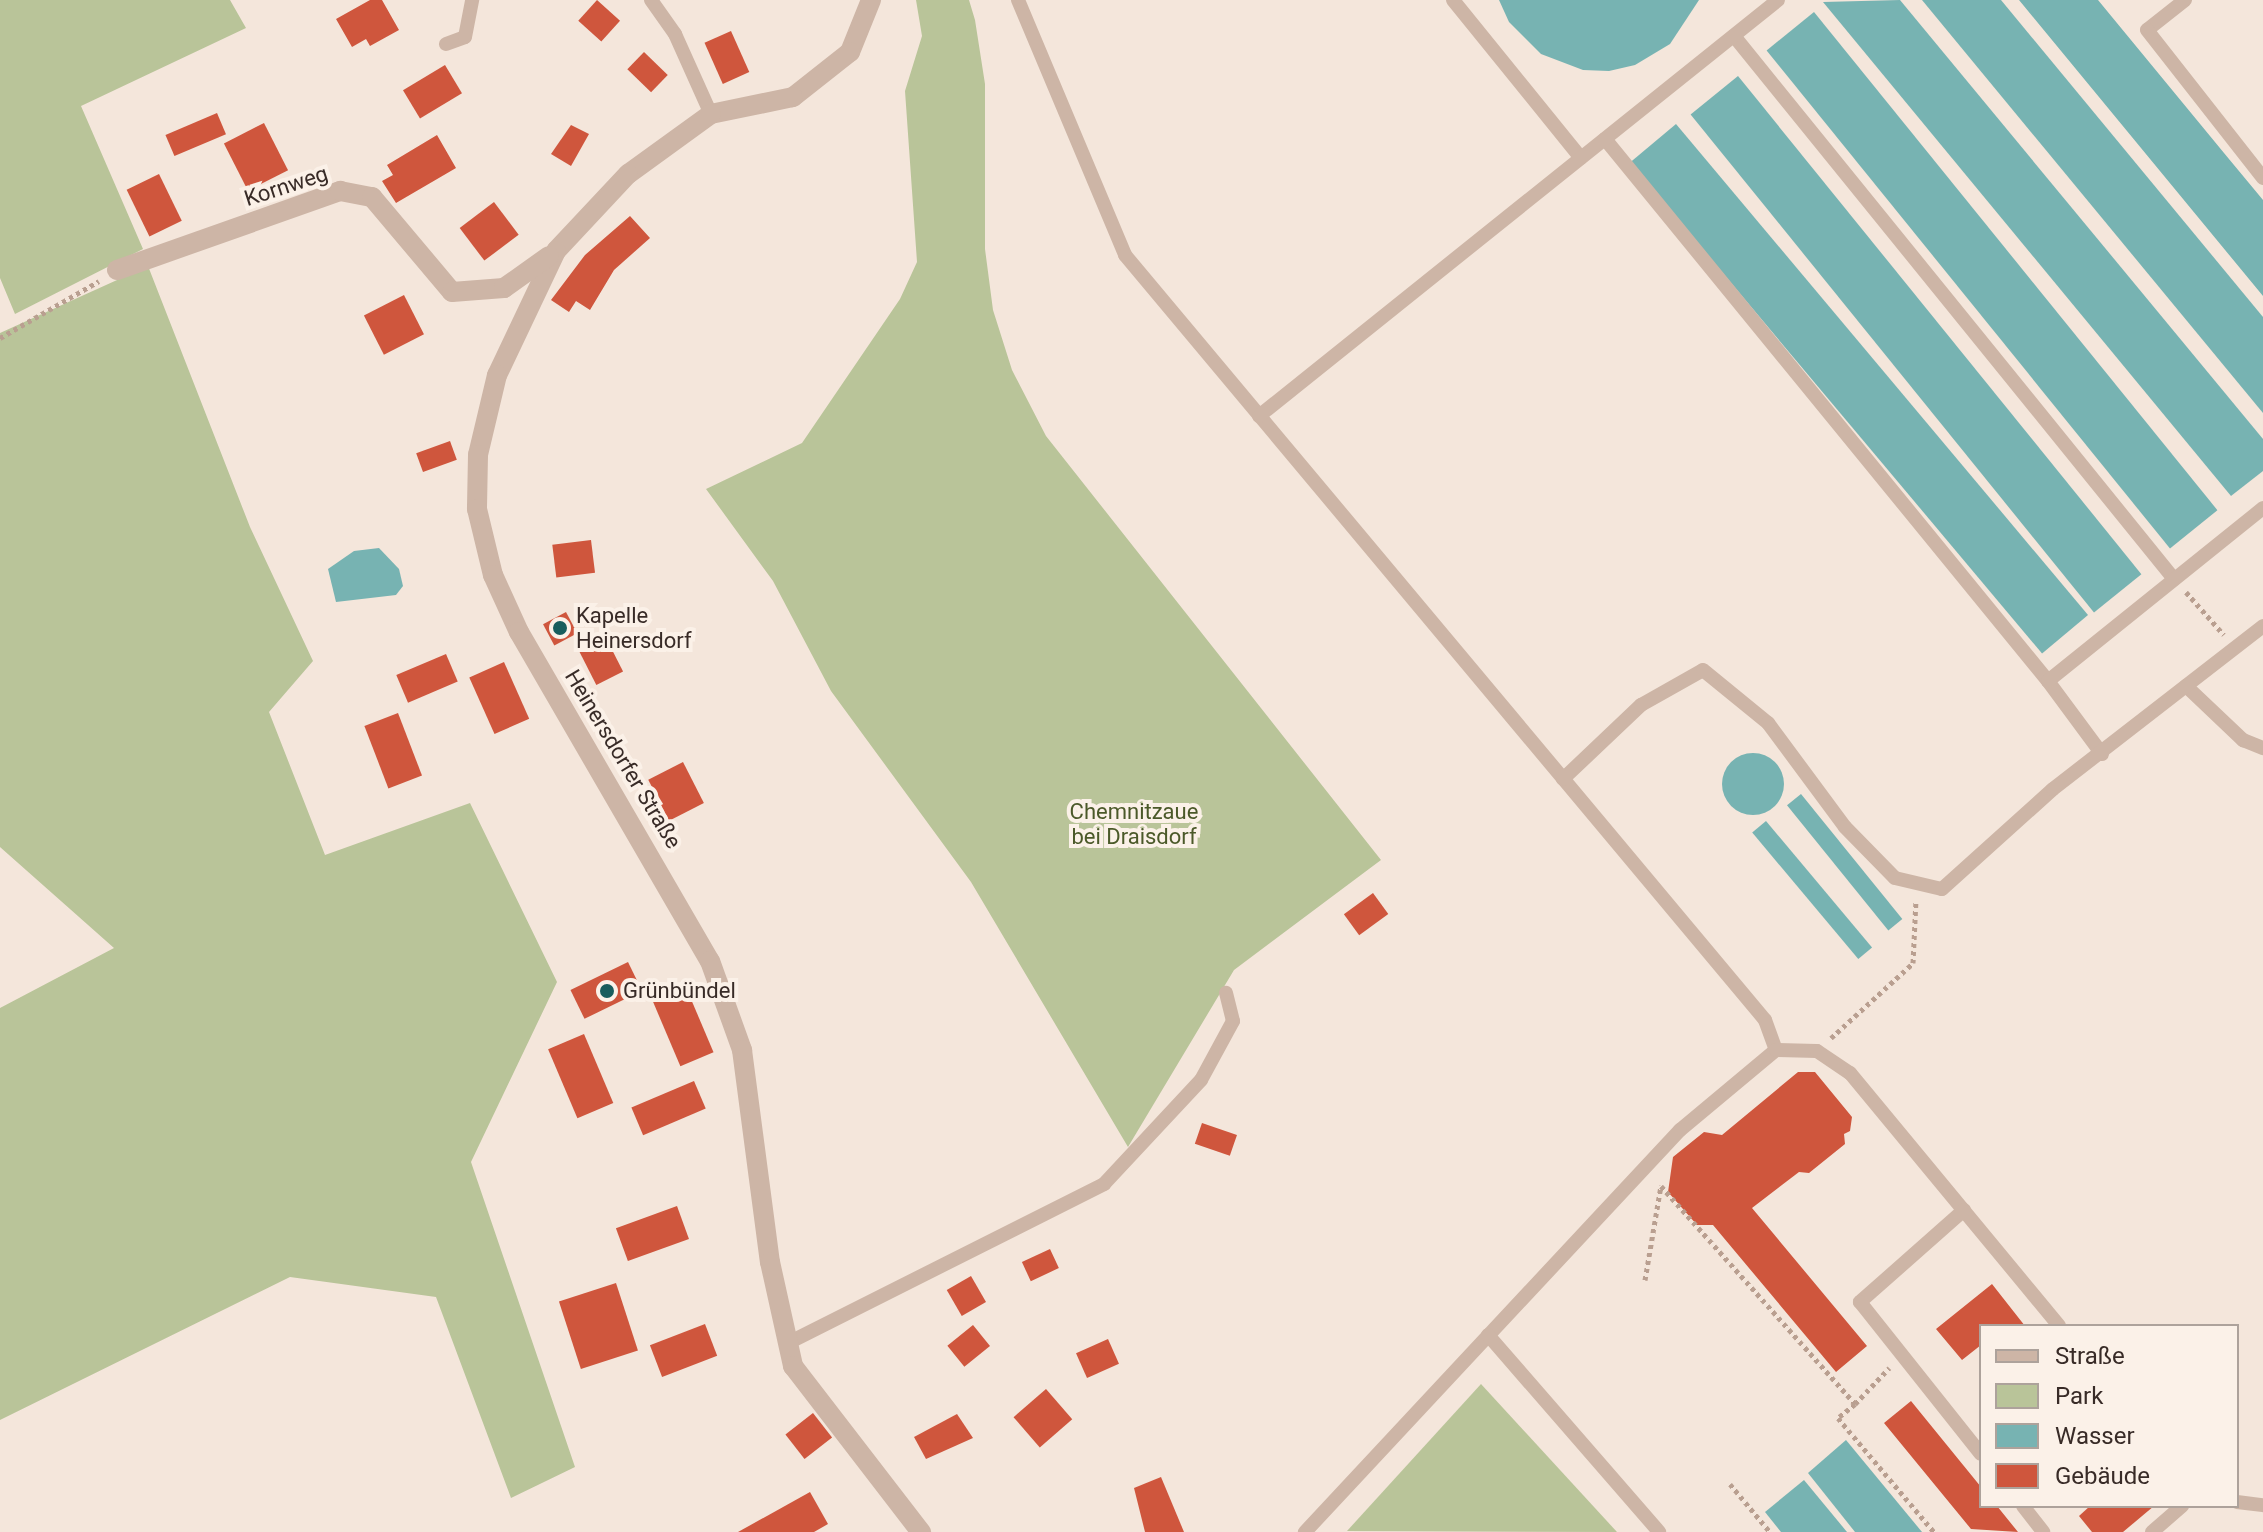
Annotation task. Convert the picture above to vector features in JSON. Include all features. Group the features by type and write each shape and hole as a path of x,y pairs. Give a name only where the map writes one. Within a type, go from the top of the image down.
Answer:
{"street":[{"name":"Heinersdorfer Straße","path":"871,0 850,52 793,97 711,114 628,174 549,258 497,375 478,455 477,509 493,575 519,632 710,961 742,1050 770,1262 793,1366 921,1532"},
{"name":"Kornweg","path":"117,270 340,191 372,197 452,292 504,288 549,258"}],"lane":[{"path":"446,44 465,37 472,0"},
{"path":"651,0 675,34 711,114"},
{"path":"1018,0 1125,255 1765,1020 1776,1050"},
{"path":"1453,0 1581,158"},
{"path":"1259,416 1778,0"},
{"path":"2185,0 2147,30 2263,178"},
{"path":"1734,36 2174,579"},
{"path":"1605,139 2048,681 2102,754"},
{"path":"2048,681 2263,508"},
{"path":"1563,779 1641,705 1703,670 1768,723 1845,827 1895,878 1942,889 2102,754 2263,626"},
{"path":"2186,686 2243,740 2263,748"},
{"path":"788,1343 1104,1184 1201,1080 1233,1021 1226,993"},
{"path":"1305,1532 1666,1145 1776,1050 1817,1051 1850,1073 2057,1324"},
{"path":"1964,1210 1860,1302 1979,1451"},
{"path":"1488,1335 1656,1527 1667,1532"},
{"path":"2239,1502 2263,1505"},
{"path":"2027,1508 2043,1532"},
{"path":"2152,1532 2180,1508"}],"path":[{"path":"0,338 117,270"},
{"path":"2174,579 2234,646"},
{"path":"1817,1051 1913,963 1917,883"},
{"path":"1645,1280 1666,1145"},
{"path":"1661,1186 1855,1404"},
{"path":"1902,1354 1838,1418 1934,1532"},
{"path":"1730,1484 1770,1532"}],"green space":[{"path":"0,0 230,0 246,28 81,106 143,249 15,314 0,278"},
{"name":"Chemnitzaue bei Draisdorf","path":"916,0 969,0 975,20 985,84 985,249 993,310 1012,370 1046,436 1381,860 1234,970 1128,1147 971,882 831,691 773,581 706,489 802,443 900,299 917,262 905,91 922,36"},
{"path":"148,266 250,527 313,661 269,712 325,855 470,803 557,982 471,1162 575,1467 511,1498 436,1297 290,1277 0,1420 0,1008 114,948 0,847 0,333"},
{"path":"1481,1384 1617,1532 1347,1531"}],"water":[{"path":"1499,0 1699,0 1670,44 1635,65 1609,71 1583,70 1541,54 1509,22"},
{"path":"1900,0 2263,439 2263,471 2231,496 1823,2"},
{"path":"1922,0 2001,0 2263,317 2263,413"},
{"path":"2019,0 2098,0 2263,200 2263,296"},
{"path":"1814,12 2217,510 2170,549 1767,50"},
{"path":"1738,76 2141,574 2094,613 1691,114"},
{"path":"1676,124 2088,615 2042,654 1630,163"},
{"path":"379,548 399,569 403,586 396,595 336,602 328,569 354,551"},
{"path":"1753,753 1775,762 1784,784 1775,806 1753,815 1731,806 1722,784 1731,762"},
{"path":"1801,794 1902,919 1888,930 1787,805"},
{"path":"1766,821 1872,947 1858,959 1752,833"},
{"path":"1846,1440 1922,1532 1855,1532 1808,1473"},
{"path":"1804,1480 1847,1532 1781,1532 1765,1512"}],"building":[{"path":"370,0 382,0 399,30 370,46 366,39 352,47 336,19"},
{"path":"597,0 620,21 601,42 578,21"},
{"path":"731,31 749,72 723,84 705,43"},
{"path":"644,52 668,75 651,92 627,69"},
{"path":"445,65 462,93 420,119 403,90"},
{"path":"217,113 226,134 174,156 165,135"},
{"path":"264,123 288,170 248,191 224,143"},
{"path":"571,125 589,134 571,166 551,154"},
{"path":"437,135 456,168 396,203 382,181 393,175 387,165"},
{"path":"159,174 182,221 149,237 127,190"},
{"path":"494,202 519,235 484,261 460,228"},
{"path":"630,216 650,238 614,270 590,310 576,301 569,312 551,300 585,255"},
{"path":"404,295 424,334 384,355 364,315"},
{"path":"450,441 457,460 423,472 416,453"},
{"path":"591,540 595,573 556,578 552,545"},
{"name":"Kapelle Heinersdorf","path":"566,612 577,633 554,645 543,624"},
{"path":"604,634 623,671 596,685 577,648"},
{"path":"446,654 458,682 408,703 396,675"},
{"path":"504,662 529,719 495,734 469,677"},
{"path":"398,713 422,776 388,788 364,726"},
{"path":"683,762 704,803 669,821 648,780"},
{"path":"1373,893 1388,914 1359,935 1344,914"},
{"name":"Grünbündel","path":"628,962 642,991 585,1019 570,990"},
{"path":"685,985 714,1052 680,1066 652,999"},
{"path":"584,1034 613,1103 577,1118 548,1049"},
{"path":"1798,1072 1815,1072 1852,1117 1850,1131 1844,1134 1845,1144 1809,1173 1799,1172 1752,1208 1867,1346 1836,1372 1713,1225 1697,1225 1668,1192 1673,1157 1704,1132 1722,1135"},
{"path":"694,1081 706,1109 643,1135 631,1108"},
{"path":"1202,1123 1237,1135 1230,1156 1195,1144"},
{"path":"677,1206 689,1239 628,1261 616,1228"},
{"path":"1050,1249 1059,1268 1031,1281 1022,1262"},
{"path":"971,1276 986,1302 962,1316 947,1290"},
{"path":"616,1283 638,1351 581,1369 559,1302"},
{"path":"1992,1284 2023,1324 1979,1324 1979,1347 1962,1360 1936,1329"},
{"path":"705,1324 717,1356 662,1377 650,1345"},
{"path":"973,1325 990,1346 964,1367 947,1346"},
{"path":"1108,1339 1119,1364 1087,1378 1076,1353"},
{"path":"1046,1389 1072,1419 1040,1447 1014,1417"},
{"path":"1911,1401 1979,1485 1979,1508 1999,1508 2018,1532 1971,1529 1884,1423"},
{"path":"813,1413 832,1437 805,1459 785,1435"},
{"path":"957,1414 973,1438 926,1459 914,1437"},
{"path":"1161,1477 1184,1532 1145,1532 1134,1488"},
{"path":"810,1492 828,1524 814,1532 738,1532"},
{"path":"2088,1508 2152,1508 2123,1532 2092,1532 2079,1516"}],"place":[{"name":"Kapelle Heinersdorf","path":"560,628"},
{"name":"Grünbündel","path":"607,991"}]}
